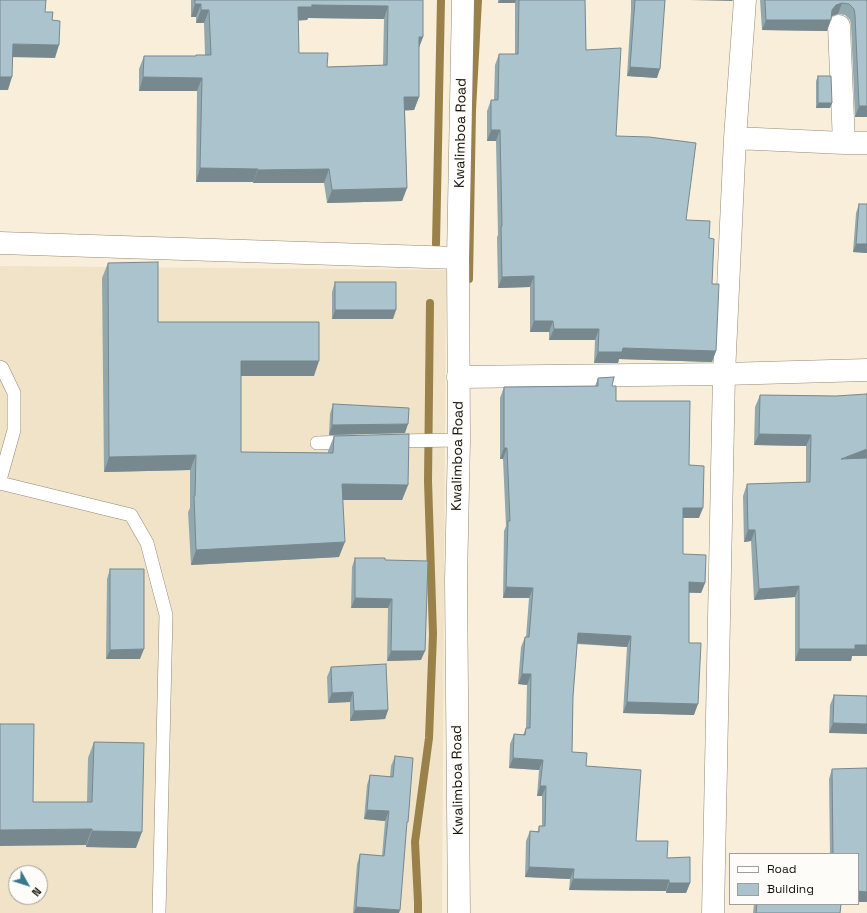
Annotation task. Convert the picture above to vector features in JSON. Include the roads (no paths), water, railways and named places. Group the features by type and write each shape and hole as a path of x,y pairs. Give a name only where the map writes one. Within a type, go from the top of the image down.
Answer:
{"street":[{"name":"Kwalimboa Road","path":"459,913 456,580 459,440 458,258 463,0"},
{"path":"713,913 724,374 735,138 745,0"},
{"path":"839,26 844,143"},
{"path":"735,138 867,143"},
{"path":"0,243 458,258"},
{"path":"458,377 724,374 867,370"}],"lane":[{"path":"0,366 14,393 14,430 0,480"},
{"path":"380,442 459,440"},
{"path":"317,443 356,442"},
{"path":"0,483 131,516 147,543 166,615 158,913"}],"waterway":[{"path":"436,244 441,0"},
{"path":"469,279 472,110 478,0"},
{"path":"418,913 415,842 429,738 433,634 428,481 430,303"}]}
